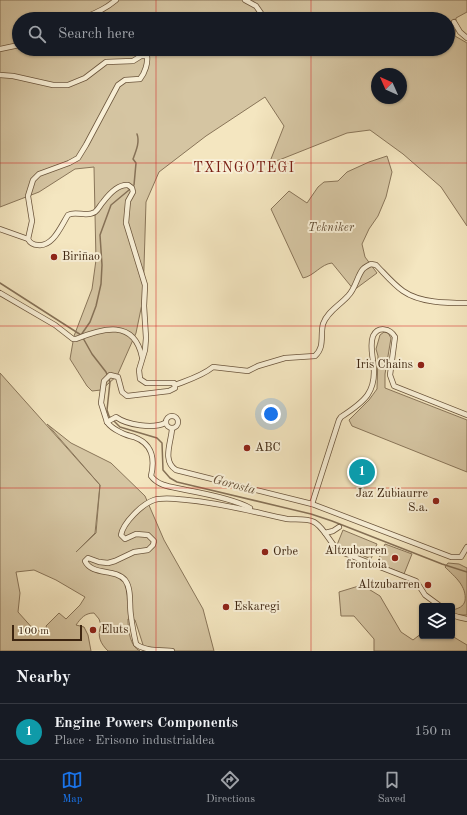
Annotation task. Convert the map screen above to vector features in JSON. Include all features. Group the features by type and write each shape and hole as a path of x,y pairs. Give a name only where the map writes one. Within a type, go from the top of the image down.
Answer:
{"street":[{"path":"99,12 116,0"},
{"path":"245,0 256,6 260,12"},
{"path":"455,24 460,32 467,38"},
{"path":"0,49 12,46"},
{"path":"0,75 13,76 53,85 68,85 85,78 106,62 133,61 142,56"},
{"path":"28,239 32,221 28,196 33,180 39,174 69,163 78,158 118,84 125,80 140,79 144,73 148,59 147,56"},
{"path":"0,229 28,239 33,244 46,244 52,240 68,215 73,213 92,213 97,210 105,199 118,186 125,184 131,186 133,192 128,201 126,223 127,230 142,270 145,286 144,306 146,338 139,374 142,381 151,384 171,383 175,385 191,380 213,367 248,371 258,366 284,358 315,356 322,347 323,325 326,318 349,296 356,285 363,268 371,264 376,265 407,294 428,300 467,303"},
{"path":"0,293 55,325 73,339 96,331 115,329 126,331 138,344 142,359"},
{"path":"312,504 338,420 361,404 372,386 374,370 372,342 374,335 379,330 384,329 391,331 395,336 390,375 394,386 467,415"},
{"path":"175,385 173,390 127,396 122,392 118,377 108,376 101,403 102,412 110,420 115,430 128,436 135,437 146,445 153,458 151,476 154,480 170,487 234,502 253,510"},
{"path":"110,420 116,417 131,424 159,426 166,423 167,418 171,416 177,419 178,425 172,429 168,460 169,464 176,470 312,504 451,557 461,557 467,546"},
{"path":"166,423 168,427 172,429"},
{"path":"172,651 145,651 138,647 134,637 129,590 126,581 119,575 95,570 86,564 85,561 88,558 98,562 108,563 134,552 148,550 153,545 154,541 148,535 136,534 125,539 122,533 136,512 144,504 155,500 170,498 202,501 253,510 288,519 308,520 315,523 325,533 335,547 344,553 416,582 425,594 436,603"},
{"path":"325,533 334,531 339,527"},
{"path":"455,616 467,619"}],"green space":[{"path":"0,0 467,0 467,12 456,18 455,36 467,43 467,226 441,187 403,154 370,130 347,133 269,164 284,126 265,97 206,136 159,172 146,202 143,299 136,333 117,376 101,390 92,391 87,386 70,359 74,336 92,289 96,260 94,167 75,169 39,192 0,207"},
{"name":"Tekniker","path":"387,156 392,172 386,197 378,216 369,229 362,244 365,257 377,273 354,290 332,263 324,265 311,275 303,278 271,209 289,191 307,203 318,187 324,182 338,181 347,172"},
{"path":"384,332 388,333 391,338 385,374 385,388 467,420 467,472 352,426 349,420 369,400 377,389 378,356 376,349 380,335"},
{"path":"0,373 100,485 47,424 71,443 111,463 145,496 164,540 203,609 214,651 145,651 135,620 128,619 129,632 132,642 140,651 108,651 100,639 99,633 101,625 99,619 94,613 84,616 76,625 84,627 88,635 91,651 0,651","holes":["100,485 96,533 76,552 95,533","34,570 56,580 85,597 80,605 66,619 59,613 46,626 47,629 35,631 18,612 20,593 16,572"]},
{"path":"343,530 377,544 371,559 337,545"},
{"name":"Altzubarren frontoia","path":"385,544 412,554 404,574 377,563"},
{"path":"448,563 459,564 467,568 467,615 455,614 455,609 463,605 465,601 464,591 460,582 445,567"},
{"path":"362,585 380,596 401,632 413,640 419,635 419,639 455,638 467,645 467,651 374,651 374,639 354,616 341,616 339,592"}],"waterway":[{"path":"134,185 136,163 133,159 138,143 137,134"},
{"path":"0,283 81,335 90,322 96,306 101,284 102,265 100,235 111,205 129,190"},
{"name":"Gorosta","path":"83,338 92,354 106,372 110,382 107,410 109,416 120,427 157,438 162,443 163,470 170,478 177,482 311,514 442,564 467,572"}],"place":[{"name":"Biriñao","path":"54,257"},
{"name":"Iris Chains","path":"421,365"},
{"name":"ABC","path":"247,448"},
{"name":"Engine Powers Components","path":"362,472"},
{"name":"Jaz Zubiaurre S.a.","path":"436,501"},
{"name":"Orbe","path":"265,552"},
{"name":"Altzubarren frontoia","path":"395,558"},
{"name":"Altzubarren","path":"428,585"},
{"name":"Eskaregi","path":"226,607"},
{"name":"Eluts","path":"93,630"}],"district":[{"name":"TXINGOTEGI","path":"244,168"}]}
